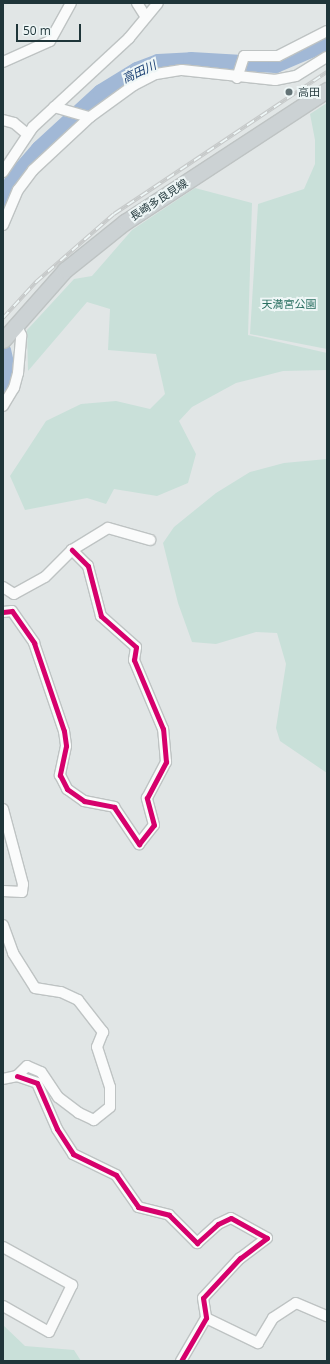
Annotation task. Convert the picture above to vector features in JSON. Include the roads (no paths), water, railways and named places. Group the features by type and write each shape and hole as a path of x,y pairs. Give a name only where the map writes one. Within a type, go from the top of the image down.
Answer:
{"main road":[{"name":"長崎多良見線","path":"9,332 65,270 125,222 327,90"}],"street":[{"path":"3,62 50,41 71,3"},
{"path":"137,3 145,16"},
{"path":"3,172 28,134 54,107 129,38 145,16 158,3"},
{"path":"237,78 244,56 278,56 325,36"},
{"path":"3,225 18,190 33,170 109,100 156,74 207,70 237,78 275,80 296,76 327,56"},
{"path":"54,107 90,117"},
{"path":"3,120 14,123 28,134"},
{"path":"3,406 14,388 18,373 21,335 9,332"},
{"path":"3,587 14,594 45,577 72,550 108,528 150,540"},
{"path":"3,612 12,612 34,643 64,731 66,746 60,776 67,789 84,801 114,807 138,844 154,825 147,798 166,762 163,729 134,660 136,647 101,616 88,566 72,550"},
{"path":"3,809 23,884 22,892 3,891"},
{"path":"3,925 13,953 35,988 61,992 78,1000 103,1032 97,1046 110,1088 110,1107 94,1120 78,1114 58,1097 41,1072 28,1066 17,1076 3,1079"},
{"path":"17,1076 37,1083 57,1129 73,1154 116,1175 138,1207 169,1215 197,1243 218,1224 232,1218 267,1238 240,1258 203,1298 206,1318 181,1361"},
{"path":"3,1247 72,1285 49,1332 3,1306"},
{"path":"206,1318 258,1343 273,1318 296,1303 327,1316"}],"waterway":[{"name":"高田川","path":"3,205 13,179 39,149 101,92 137,70 158,62 191,60 276,65 327,43"},
{"name":"高田川","path":"3,350 7,367 3,387"}],"railway":[{"path":"3,318 36,282 114,214 327,72"}],"place":[{"name":"高田","path":"289,92"}],"park label":[{"name":"天満宮公園","path":"289,304"}]}
